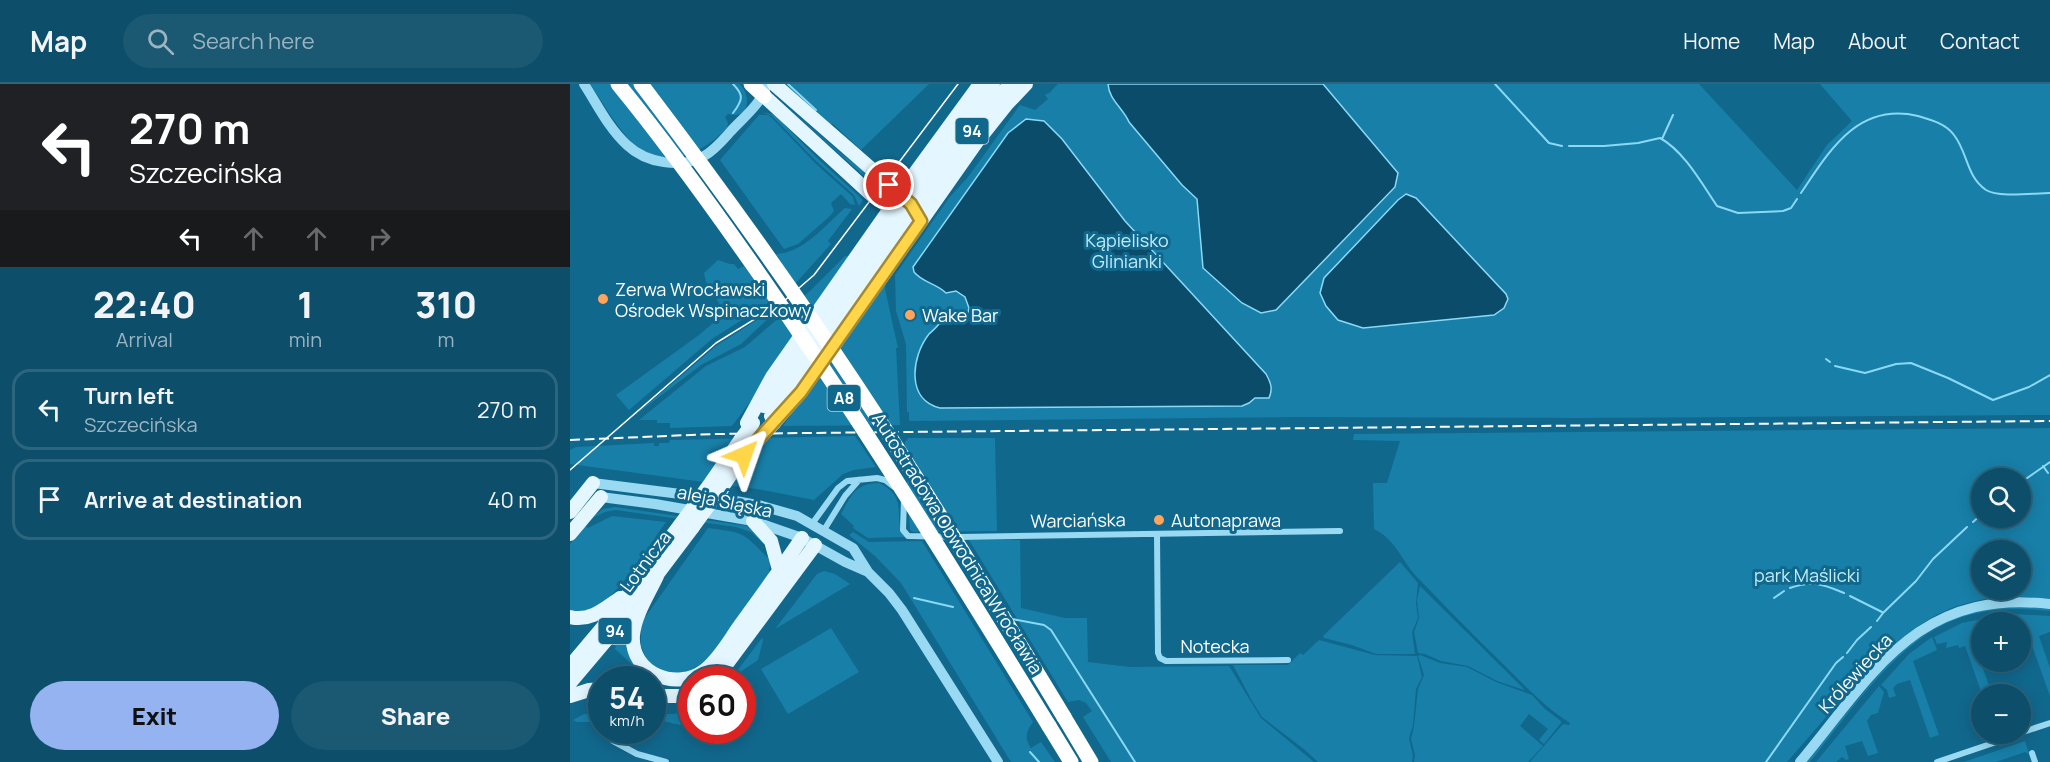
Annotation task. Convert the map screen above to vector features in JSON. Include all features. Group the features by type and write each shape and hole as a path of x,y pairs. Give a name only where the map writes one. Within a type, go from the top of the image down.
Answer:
{"highway":[{"name":"Autostradowa Obwodnica Wrocławia","path":"618,84 717,214 865,430 941,548 1071,762"},
{"name":"Autostradowa Obwodnica Wrocławia","path":"640,84 760,245 852,378 969,561 1091,762"},
{"path":"751,84 772,89"}],"main road":[{"path":"760,423 772,377 980,84"},
{"name":"94","path":"745,443 932,177 969,114 993,84"},
{"name":"94","path":"932,177 1010,84"},
{"path":"745,443 760,423 801,392 976,143 1026,84"},
{"path":"772,89 900,194 911,204 921,221"},
{"path":"772,89 874,197 890,208 921,221"},
{"path":"874,197 879,224"},
{"name":"Lotnicza","path":"570,683 657,576 687,526 745,443"},
{"path":"570,512 593,483"},
{"path":"570,534 601,497"},
{"path":"753,521 771,541 779,570"},
{"name":"Lotnicza","path":"570,666 687,526"},
{"path":"657,576 635,626 634,645 639,659 654,674 677,681 697,675 707,669 779,570 809,542"},
{"path":"725,666 809,542"},
{"path":"570,616 581,619 593,616 630,592"},
{"path":"570,696 588,690"}],"street":[{"path":"584,84 626,144 647,158 664,162 689,161 706,155 717,147 772,89"},
{"name":"Warciańska","path":"859,480 877,478 885,480 902,495 904,500 903,530 908,536 1340,531"},
{"path":"809,542 812,524 838,488 847,481 859,480"},
{"path":"809,542 824,530 840,503 859,480"},
{"name":"aleja Śląska","path":"593,483 753,504 788,513 824,530 853,548 868,572 889,592 902,610 998,762"},
{"name":"aleja Śląska","path":"601,497 753,521 809,542 868,572"},
{"name":"Notecka","path":"1157,534 1158,653 1160,658 1166,661 1288,660"},
{"name":"Królewiecka","path":"1800,762 1882,664 1903,643 1927,625 1979,605 2011,602 2050,604"},
{"path":"2031,729 2050,723"},
{"path":"619,744 637,754 666,762"},
{"path":"1937,762 1989,744"},
{"path":"2032,753 2035,762"}],"green space":[{"path":"590,84 740,84 747,101 744,111 740,114 728,114 725,117 728,123 727,128 704,147 692,153 665,157 639,148 627,137"},
{"path":"784,84 929,84 861,150"},
{"name":"Kąpielisko Glinianki","path":"1058,84 1699,84 1797,190 1827,145 1852,121 1820,84 2050,84 2050,415 1297,417 909,421 906,344 896,311 895,275 949,198 968,177 1020,105 1035,110 1048,99 1045,95"},
{"path":"783,103 839,152 877,181 874,185"},
{"path":"762,112 775,115 860,197 863,200 859,206 854,195 816,161 772,116"},
{"path":"759,115 768,115 772,118 815,163 853,197 855,205 850,204 841,194 831,203 834,211 830,216 798,244 784,249 720,160"},
{"path":"845,208 852,209 828,241 831,244 795,284 776,254 796,249 805,243"},
{"path":"845,256 850,256 732,426 670,428 670,423 639,420 706,366 745,347 810,291"},
{"path":"718,260 734,264 738,269 744,266 770,302 712,339 629,410 616,395 699,335 725,313 706,282 704,273"},
{"path":"886,281 885,289 898,348 896,348 900,425 783,426"},
{"path":"771,311 773,314 741,344 701,365 634,416 716,346"},
{"name":"park Maślicki","path":"2050,428 2050,599 2031,598 2031,540 1971,540 1971,600 1980,600 1950,608 1930,619 1910,632 1871,669 1866,665 1858,675 1860,678 1787,762 1530,762 1563,724 1569,725 1570,723 1536,696 1482,643 1416,576 1387,538 1374,529 1373,483 1387,483 1400,441 1353,440 1354,434"},
{"path":"855,436 876,467 843,474 814,500 763,490 570,464 570,450 576,447 654,443 654,446 659,446 659,443 669,443 670,440"},
{"path":"908,438 995,438 997,531 914,532 910,530 905,451 905,442"},
{"path":"879,483 895,495 901,530 905,537 868,538 853,528 854,526 841,514 855,491 864,485"},
{"path":"615,507 747,526 763,539 766,546 751,532 736,527 616,510 592,518 603,509"},
{"path":"612,516 666,522 631,572 610,596 589,611 570,612 570,544 585,526 588,528"},
{"path":"708,528 741,535 767,557 771,556 766,582 706,661 698,666 678,666 678,673 668,674 666,666 653,666 646,658 641,646 641,629 644,619"},
{"path":"853,532 869,542 922,541 1033,722 1027,735 1029,745 1031,748 1041,742 1055,762 1011,762 901,583 875,556 849,535"},
{"path":"969,540 1020,540 1021,608 1065,618 1087,618 1088,662 1130,667 1229,666 1261,718 1314,762 1111,762 1083,717 1092,711 1086,703 1079,700 1068,702"},
{"path":"1400,562 1418,583 1416,603 1418,618 1412,632 1415,654 1376,654 1324,638 1323,636"},
{"path":"824,571 835,574 850,584 775,629 817,574"},
{"path":"1420,586 1524,690 1497,681 1468,666 1441,661 1418,653 1414,632 1419,618 1417,600"},
{"path":"2002,606 2050,608 2050,611 2011,609 1977,612"},
{"path":"1971,613 1927,634 1889,666 1855,704 1810,762 1805,762 1878,675 1905,647 1952,618"},
{"path":"2031,615 2050,616 2050,632 2039,636 2050,668 2050,696 2031,643"},
{"path":"1971,621 1971,663 1965,646 1946,648 1947,642 1937,644 1934,637 1962,623"},
{"path":"627,628 645,666 634,666 615,649 614,645"},
{"path":"831,628 859,672 788,714 761,669"},
{"path":"1932,637 1937,650 1913,661 1939,735 1930,738 1910,680 1897,684 1893,688 1896,696 1889,698 1887,690 1881,685 1909,654"},
{"path":"762,638 758,660 749,666 741,666"},
{"path":"1319,640 1375,655 1417,656 1422,677 1416,689 1413,725 1409,738 1412,762 1318,762 1262,717 1233,665 1288,665 1300,653 1303,655"},
{"path":"1418,656 1440,663 1467,667 1496,682 1532,695 1561,723 1544,744 1539,740 1548,729 1529,714 1520,726 1543,746 1528,762 1414,762 1415,755 1411,739 1418,689 1424,675"},
{"path":"1974,672 1984,672 1988,684 1978,684"},
{"path":"1879,686 1884,692 1878,713 1871,715 1867,721 1878,753 1868,756 1862,741 1845,746 1849,759 1842,757 1836,762 1816,762"},
{"path":"678,713 678,725 666,722 666,714"},
{"path":"588,714 588,722 573,720"},
{"path":"2016,744 2026,744 2029,754 2025,752 1996,762 1964,762"}],"shaded area":[{"path":"1108,84 1323,84 1398,173 1395,187 1276,310 1261,313 1242,303 1203,268 1197,199 1182,185 1129,122 1111,95"},
{"path":"1026,119 1044,121 1062,139 1125,221 1266,374 1271,386 1269,398 1255,398 1242,406 940,408 921,396 915,377 918,354 923,343 939,324 962,322 967,317 969,308 965,297 956,291 946,293 925,281 914,272 913,267 1008,133"},
{"path":"1406,194 1416,198 1506,294 1508,299 1504,308 1494,315 1363,328 1338,320 1326,306 1320,293 1324,278"}],"waterway":[{"path":"733,84 741,98 733,113"},
{"path":"788,84 816,110"},
{"path":"1495,84 1549,143 1562,146"},
{"path":"1801,193 1823,161 1848,133 1878,116 1897,114 1918,116 1947,128 1959,142 1975,178 1986,190 1999,194 2050,193"},
{"path":"1662,139 1673,115"},
{"path":"1569,146 1604,146 1638,143 1660,138 1685,159 1717,206 1738,213 1783,211 1791,208 1797,199"},
{"path":"1826,359 1830,362"},
{"path":"1835,366 1865,373 1896,364 1911,363 1993,400 2029,387 2050,375"},
{"path":"2031,475 2050,462"},
{"path":"2043,466 2048,473"},
{"path":"1877,621 1916,581 1933,559 1967,527"},
{"path":"1790,588 1817,584 1844,593"},
{"path":"1774,598 1784,591"},
{"path":"1850,596 1882,612"},
{"path":"914,598 953,607"},
{"path":"1012,619 1044,625 1051,630 1135,762"},
{"path":"1847,653 1871,627"},
{"path":"1766,762 1836,663 1843,657"},
{"path":"1030,752 1039,762"}],"tram line":[{"path":"570,470 716,343 784,301 814,275 958,84"}],"railway":[{"path":"570,440 714,434 2050,421"}],"place":[{"name":"Zerwa Wrocławski Ośrodek Wspinaczkowy","path":"603,299"},
{"name":"Wake Bar","path":"910,315"},
{"name":"Autonaprawa","path":"1159,520"}],"route":[{"path":"744,455 792,404 921,221 911,204 889,185"}]}
